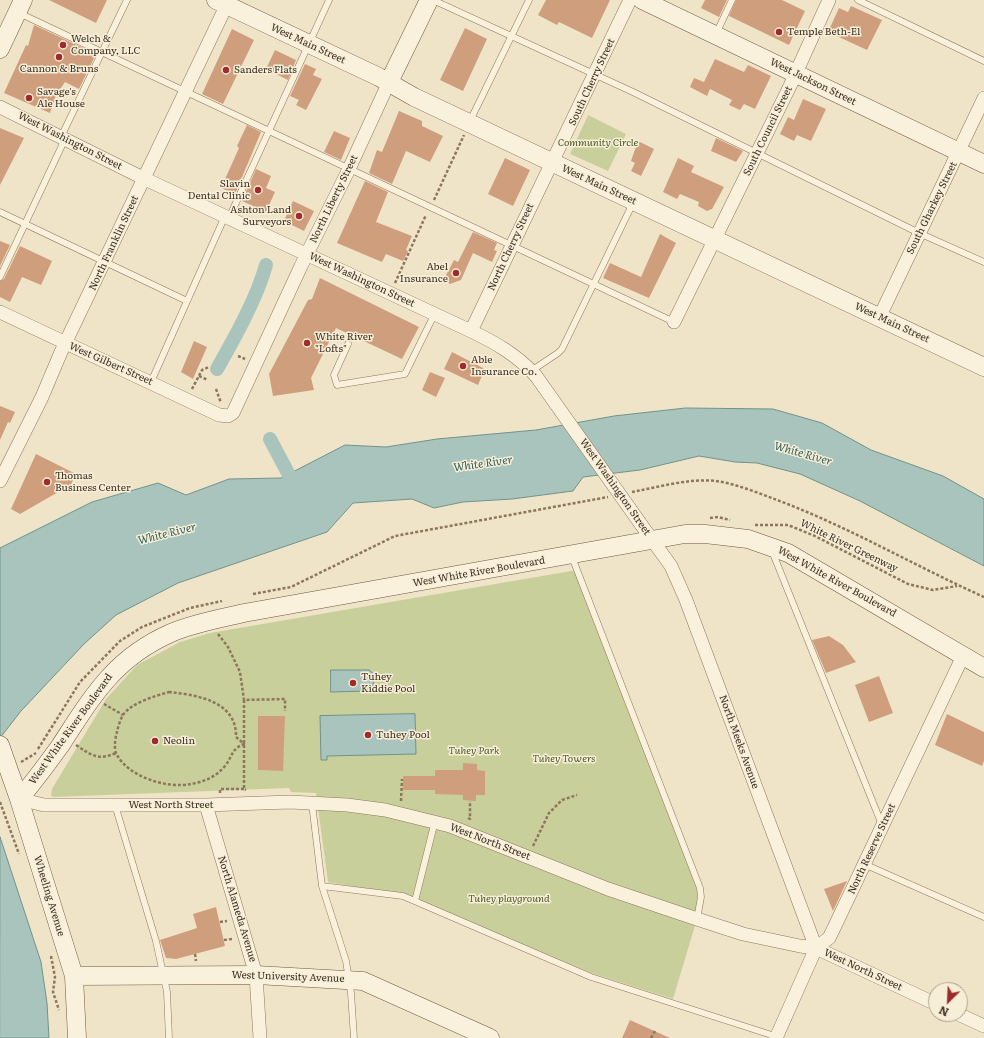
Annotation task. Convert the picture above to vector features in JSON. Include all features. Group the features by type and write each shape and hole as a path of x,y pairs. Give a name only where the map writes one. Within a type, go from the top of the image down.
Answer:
{"main road":[{"path":"389,82 429,0"},
{"name":"West Jackson Street","path":"642,0 984,164"},
{"name":"West Main Street","path":"224,2 389,82 414,97 984,367"},
{"path":"0,49 20,6"},
{"name":"West White River Boulevard","path":"19,799 41,773 87,704 111,674 138,651 170,634 206,622 244,613 571,556 685,534 705,534 748,538 770,545 826,574 984,668"},
{"name":"Wheeling Avenue","path":"3,751 74,976 77,1038"},
{"name":"West University Avenue","path":"74,976 162,977 256,975 364,981 490,1038"}],"street":[{"name":"South Cherry Street","path":"552,162 630,0"},
{"name":"South Council Street","path":"674,322 796,73 829,0"},
{"name":"North Franklin Street","path":"0,481 42,397 104,262 186,91 224,2"},
{"name":"North Liberty Street","path":"223,411 233,413 389,82"},
{"name":"South Gharkey Street","path":"879,318 984,98"},
{"name":"West Washington Street","path":"0,107 144,179 434,313 510,352 534,374 653,541"},
{"name":"North Cherry Street","path":"471,331 552,162"},
{"name":"West Gilbert Street","path":"0,312 66,344 151,382 223,411"},
{"name":"North Meeks Avenue","path":"653,541 672,566 686,600 816,948"},
{"name":"North Reserve Street","path":"777,1038 816,948 829,938 963,656"},
{"name":"West North Street","path":"19,799 44,805 206,805 290,802 347,805 385,810 435,821 608,889 697,919 743,934 816,948 928,1000"},
{"name":"North Alameda Avenue","path":"206,805 256,975 260,1038"},
{"path":"968,1019 984,1026"}],"lane":[{"path":"0,277 127,0"},
{"path":"151,382 187,301 269,130 329,0"},
{"path":"433,0 633,92 920,233 984,262"},
{"path":"469,123 529,0"},
{"path":"716,35 732,0"},
{"path":"858,0 984,61"},
{"path":"20,6 102,52 674,322"},
{"path":"534,374 562,349 634,201"},
{"path":"0,212 187,301"},
{"path":"348,344 334,375 337,385 405,374 434,313"},
{"path":"770,545 882,827"},
{"path":"571,556 700,888 701,897 697,919"},
{"path":"312,804 322,886 346,961 354,1038"},
{"path":"115,805 156,941 162,977 167,992 169,1038"},
{"path":"415,901 435,821"},
{"path":"864,864 984,917"},
{"path":"322,886 403,896 591,977 777,1038"}],"path":[{"path":"238,356 245,360"},
{"path":"191,391 202,370 209,366"},
{"path":"199,376 208,380"},
{"path":"216,389 223,411"},
{"path":"704,519 718,517 737,522"},
{"name":"White River Greenway","path":"750,525 788,525 815,536 908,584 933,590 958,585"},
{"path":"217,634 228,647 240,672 244,700 244,790 251,790"},
{"path":"169,692 196,695 221,708 233,718 236,728 236,737 244,744 236,747 225,766 213,777 184,785 171,786 152,781 137,774 128,767 116,753 115,738 123,715 151,697 169,692"},
{"path":"244,700 285,699 285,710"},
{"path":"71,751 75,745 95,756 106,758 116,753"},
{"path":"401,802 402,779"},
{"path":"529,857 536,838 549,813 562,800 577,795"},
{"path":"0,802 21,860"},
{"path":"220,922 227,921"},
{"path":"224,940 233,938"},
{"path":"49,948 55,977 53,992 59,1009 59,1016"},
{"path":"195,954 196,962"},
{"path":"652,1038 654,1031"}],"green space":[{"name":"Community Circle","path":"588,115 626,134 608,171 570,154"},
{"name":"Tuhey Park","path":"577,570 700,888 697,919 673,999 594,974 403,896 328,882 316,793 291,792 289,788 53,797 51,795 52,789 106,699 137,665 180,642 210,633"}],"water":[{"name":"White River","path":"686,408 773,409 822,423 871,450 943,476 984,499 984,566 860,501 800,474 757,463 735,462 699,456 640,470 583,477 573,491 512,499 463,502 434,508 412,499 353,503 327,532 178,583 116,615 84,644 21,711 0,738 0,548 92,502 158,483 186,495 229,479 281,478 345,445 386,447 437,439 536,430 614,416"},
{"name":"Tuhey Kiddie Pool","path":"331,670 369,670 375,675 373,686 368,691 331,692"},
{"name":"Tuhey Pool","path":"415,714 416,754 327,756 327,760 321,760 320,716"},
{"path":"0,837 41,962 47,1003 49,1038 0,1038"}],"building":[{"path":"49,0 107,0 96,23"},
{"path":"546,0 610,0 592,38 559,22 557,25 538,15"},
{"path":"705,0 727,0 719,17 701,8"},
{"name":"Temple Beth-El","path":"736,0 782,0 805,11 789,45 729,16"},
{"path":"851,6 882,20 867,50 828,32 839,8 848,12"},
{"path":"34,25 96,54 79,89 65,82 56,95 50,113 4,93 26,45 28,46"},
{"path":"465,28 487,39 463,91 440,80"},
{"name":"Sanders Flats","path":"232,29 254,40 223,104 202,94"},
{"path":"275,50 296,60 288,80 266,69"},
{"path":"715,59 744,72 748,65 771,76 755,109 744,104 740,110 729,105 732,100 710,89 707,96 690,87 694,78 704,82"},
{"path":"305,64 316,69 313,75 322,79 306,110 296,105 299,100 290,96"},
{"path":"803,99 826,109 811,141 797,135 794,141 780,134 788,117 794,120"},
{"path":"399,111 422,121 422,126 443,136 430,162 406,151 392,184 369,173 377,150 382,152"},
{"path":"247,125 261,132 235,194 221,188 239,148 237,146"},
{"path":"0,128 24,138 0,185"},
{"path":"334,131 350,138 341,160 324,152"},
{"path":"716,138 743,151 736,162 711,151"},
{"path":"638,141 654,149 641,176 631,171 635,163 631,161"},
{"path":"505,158 530,170 513,206 488,194"},
{"path":"678,158 694,166 691,172 724,187 712,209 707,211 698,206 699,202 680,194 677,199 663,192"},
{"name":"Slavin Dental Clinic","path":"256,169 271,176 266,188 275,192 266,212 242,201"},
{"path":"365,181 388,192 376,222 412,236 406,250 408,251 403,261 386,254 382,262 337,243"},
{"name":"Ashton Land Surveyors","path":"293,201 314,211 304,231 284,221"},
{"path":"473,232 497,243 494,250 497,251 492,262 473,253 461,280 450,284 444,279 454,260 458,262"},
{"path":"660,234 676,243 649,298 603,278 610,263 641,277"},
{"path":"0,241 10,245 0,266"},
{"path":"20,246 52,261 41,285 22,277 10,302 0,297 0,281 4,279"},
{"name":"White River \"Lofts\"","path":"320,278 419,327 402,359 336,328 311,378 314,390 273,396 269,374 308,300 312,299"},
{"path":"194,341 207,347 193,379 181,372"},
{"name":"Able Insurance Co.","path":"452,352 485,369 478,385 444,369"},
{"path":"430,372 445,378 436,397 422,390"},
{"path":"0,406 15,412 10,423 8,422 0,440"},
{"name":"Thomas Business Center","path":"36,454 76,474 67,493 60,491 20,514 11,509"},
{"path":"829,636 843,645 856,662 826,673 812,640"},
{"path":"879,676 893,713 869,722 855,685"},
{"path":"947,714 984,732 984,761 982,766 935,745"},
{"path":"258,716 285,716 283,771 258,770"},
{"path":"463,763 477,764 477,770 485,771 485,795 476,795 476,801 463,800 463,795 435,794 435,790 403,790 403,776 435,776 435,770 463,770"},
{"path":"847,881 833,911 824,889"},
{"path":"216,907 225,946 176,959 166,958 160,940 197,928 193,914"},
{"path":"630,1020 670,1038 622,1038"}],"waterway":[{"path":"217,369 238,332 257,291 266,265"},
{"path":"270,439 297,490"}],"place":[{"name":"Temple Beth-El","path":"779,32"},
{"name":"Welch & Company, LLC","path":"63,45"},
{"name":"Cannon & Bruns","path":"59,57"},
{"name":"Sanders Flats","path":"226,70"},
{"name":"Savage's Ale House","path":"29,98"},
{"name":"Slavin Dental Clinic","path":"258,190"},
{"name":"Ashton Land Surveyors","path":"299,216"},
{"name":"Abel Insurance","path":"456,273"},
{"name":"White River \"Lofts\"","path":"307,343"},
{"name":"Able Insurance Co.","path":"463,366"},
{"name":"Thomas Business Center","path":"47,482"},
{"name":"Tuhey Kiddie Pool","path":"353,683"},
{"name":"Tuhey Pool","path":"368,735"},
{"name":"Neolin","path":"155,741"}],"park label":[{"name":"Tuhey Towers","path":"564,759"},
{"name":"Tuhey playground","path":"509,899"}]}
